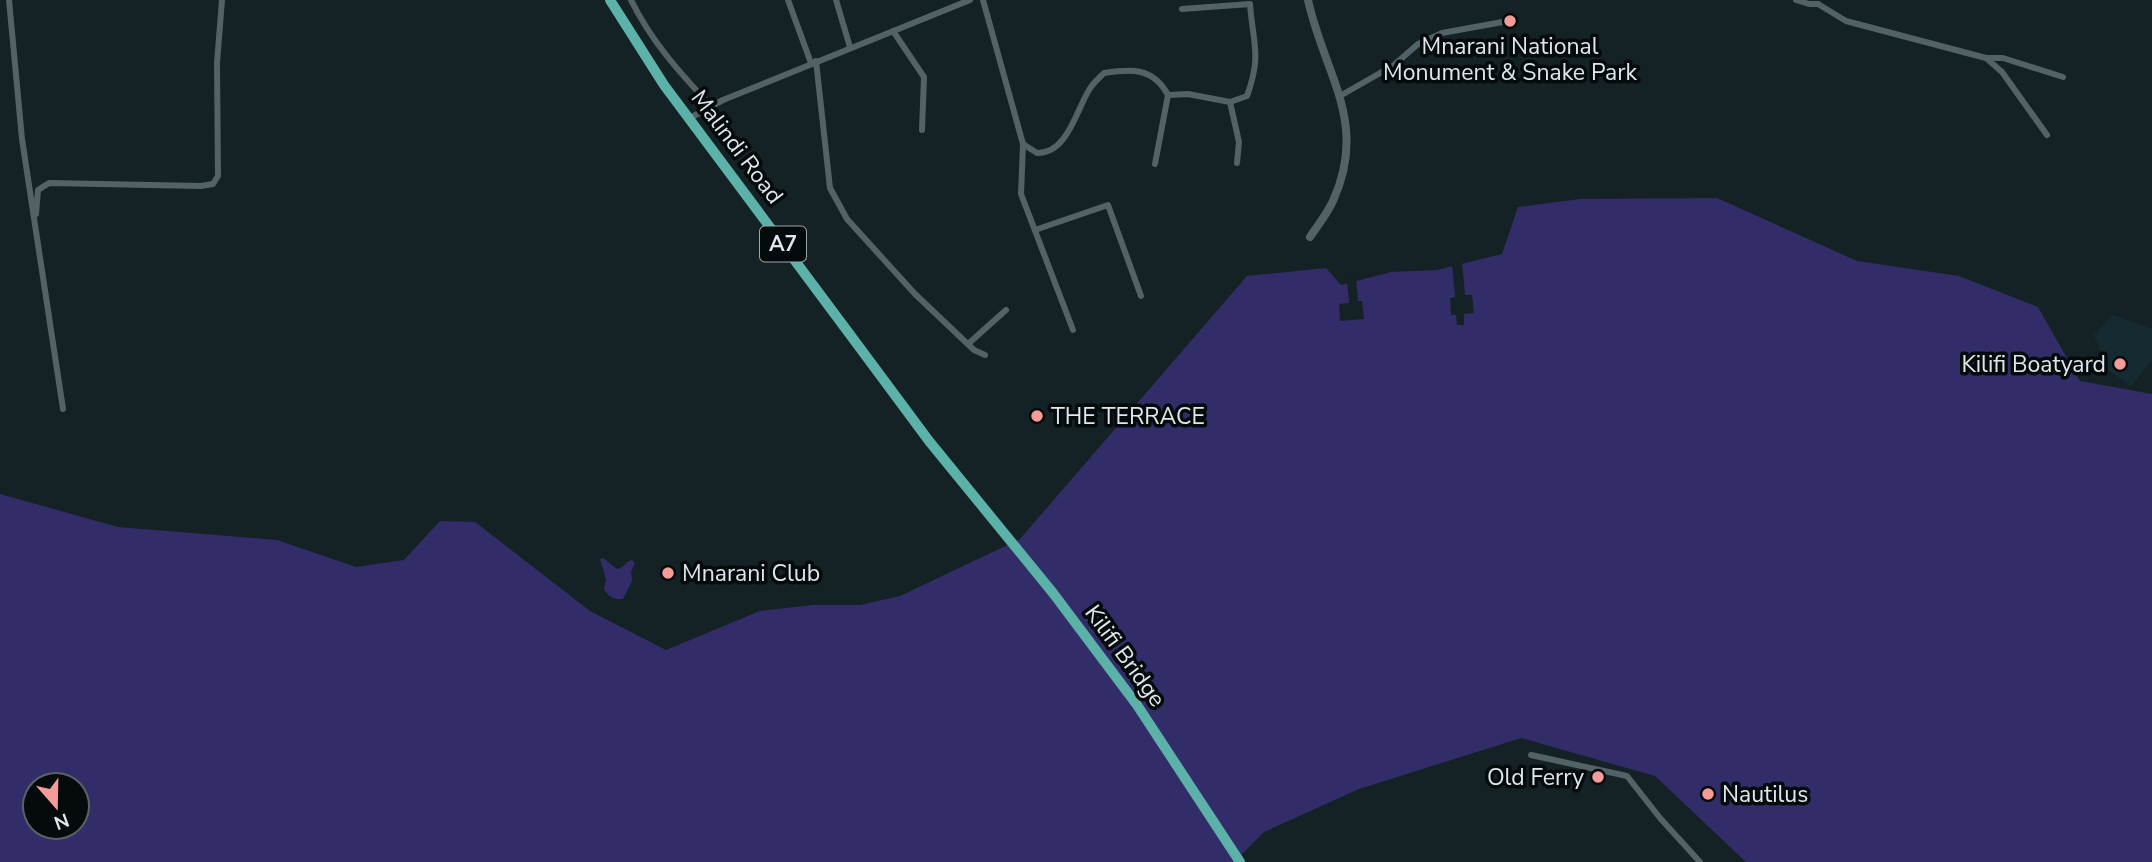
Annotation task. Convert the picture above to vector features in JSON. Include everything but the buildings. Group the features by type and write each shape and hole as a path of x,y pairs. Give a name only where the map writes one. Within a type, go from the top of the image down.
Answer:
{"highway":[{"name":"Malindi Road","path":"610,0 664,86 963,483"},
{"name":"Kilifi Bridge","path":"963,483 1053,593 1137,705 1240,862"}],"street":[{"path":"9,0 22,139 63,409"},
{"path":"36,227 38,190 49,183 213,184 218,176 218,64 222,0"},
{"path":"631,0 644,25 674,67 711,106"},
{"path":"788,0 813,62 830,188 847,219 915,294 968,344 985,355"},
{"path":"836,0 850,47"},
{"path":"690,118 711,106 813,62 970,0"},
{"path":"984,0 1023,144 1021,194 1073,330"},
{"path":"1308,0 1347,125 1346,160 1331,204 1310,237"},
{"path":"1796,0 1809,4 1821,2 1846,21 1986,58 2003,58 2063,77"},
{"path":"1168,95 1188,94 1230,102 1247,96 1255,72 1257,45 1250,4 1182,9"},
{"path":"1340,96 1394,65 1418,44 1442,33 1508,21"},
{"path":"893,30 924,77 922,130"},
{"path":"1986,58 2002,72 2047,135"},
{"path":"1023,144 1037,153 1052,150 1064,137 1090,87 1104,73 1139,70 1163,86 1168,95 1155,164"},
{"path":"1230,102 1239,142 1237,163"},
{"path":"1035,230 1108,205 1142,296"},
{"path":"968,344 1006,310"},
{"path":"1531,755 1627,776 1700,862"}],"shaded area":[{"path":"1717,198 1857,261 1959,276 2038,307 2080,381 2152,394 2152,862 1746,862 1655,776 1521,738 1359,789 1264,832 1234,862 0,862 0,494 118,527 277,540 356,567 404,560 440,521 475,522 590,611 666,650 760,611 813,605 860,605 900,596 1020,539 1247,276 1326,268 1341,285 1391,272 1437,270 1502,254 1518,207 1580,199"},
{"path":"2113,315 2152,329 2152,360 2131,386 2109,371 2094,335"},
{"path":"603,558 617,569 632,560 635,563 631,572 632,581 623,599 612,597 604,589 606,579 600,559"}],"pier":[{"path":"1462,261 1465,295 1472,295 1474,313 1464,314 1464,325 1457,325 1456,315 1451,315 1450,298 1455,297 1452,263"},
{"path":"1356,278 1358,301 1362,301 1364,319 1340,321 1339,304 1349,303 1347,280"}],"place":[{"name":"Mnarani National Monument & Snake Park","path":"1510,21"},
{"name":"Kilifi Boatyard","path":"2120,364"},
{"name":"THE TERRACE","path":"1037,416"},
{"name":"Mnarani Club","path":"668,573"},
{"name":"Old Ferry","path":"1598,777"},
{"name":"Nautilus","path":"1708,794"}]}
